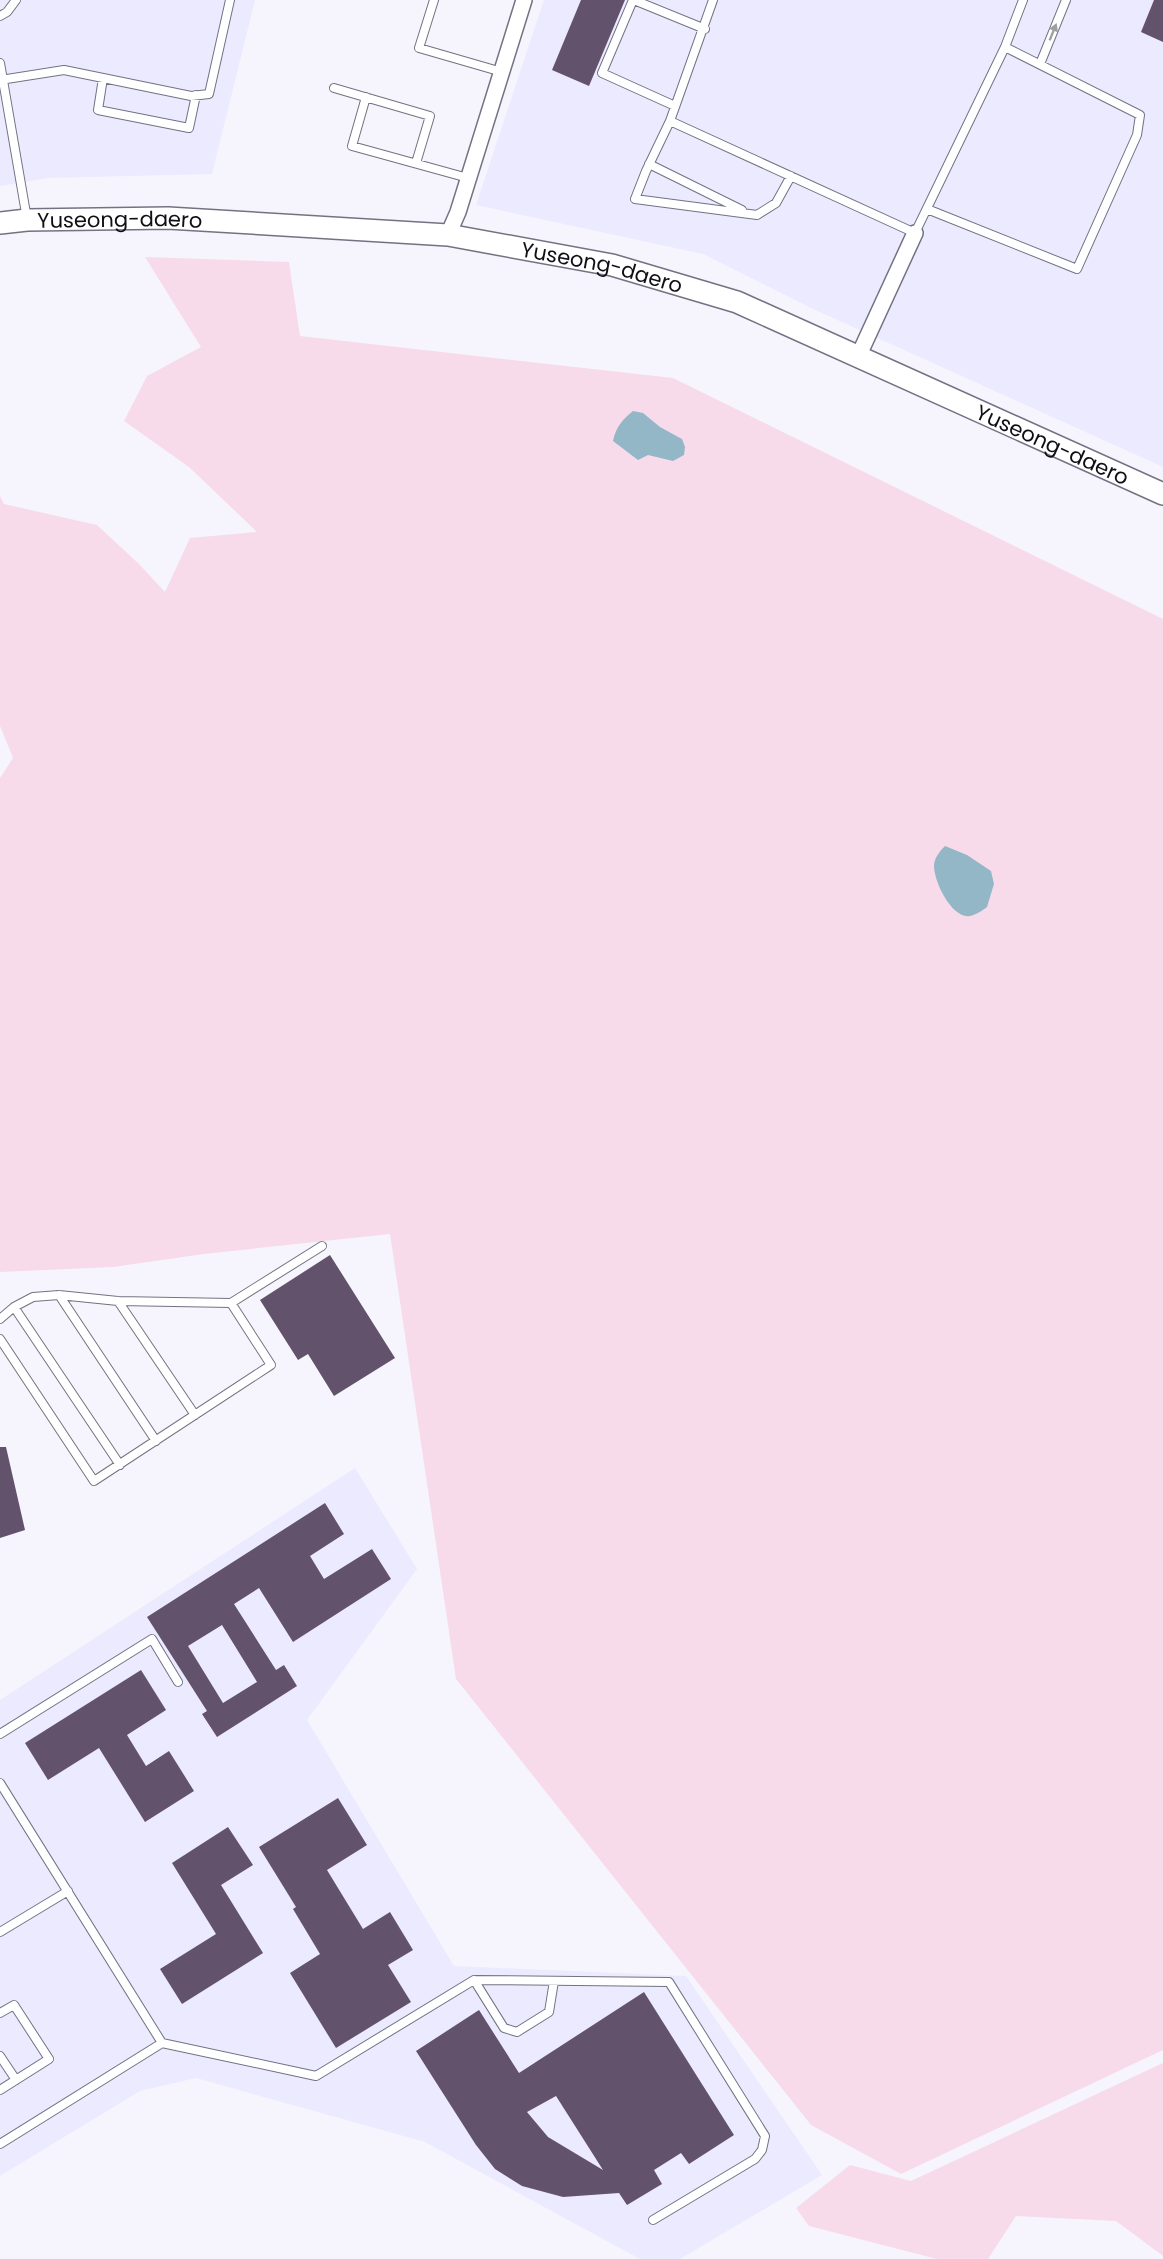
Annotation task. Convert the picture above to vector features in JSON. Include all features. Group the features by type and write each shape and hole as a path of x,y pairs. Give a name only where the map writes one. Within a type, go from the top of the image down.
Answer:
{"main road":[{"name":"Yuseong-daero","path":"0,223 27,220 168,218 448,235 623,269 736,302 1163,494"}],"street":[{"path":"448,235 458,212 524,0"},
{"path":"858,357 915,233"}],"lane":[{"path":"0,16 7,12 16,0"},
{"path":"2,80 64,69 190,96 209,94 230,0"},
{"path":"434,0 419,48 502,72"},
{"path":"675,106 603,73 634,0 705,29"},
{"path":"713,0 705,29 670,121 634,199 757,215 776,203 791,176"},
{"path":"670,121 915,233 1005,47 1023,0"},
{"path":"1040,64 1066,0"},
{"path":"927,209 1077,269 1137,135 1140,115 1005,47"},
{"path":"0,63 27,220"},
{"path":"103,78 98,110 189,128 196,95"},
{"path":"334,88 430,116 416,163"},
{"path":"366,98 352,146 468,178"},
{"path":"649,164 748,214"},
{"path":"0,1319 14,1307 33,1297 59,1295 118,1301 231,1303 322,1246"},
{"path":"59,1295 156,1440"},
{"path":"118,1301 195,1415"},
{"path":"0,1339 94,1481 272,1365 231,1303"},
{"path":"14,1307 120,1465"},
{"path":"0,1734 152,1640 178,1682"},
{"path":"0,1783 162,2043"},
{"path":"0,1932 68,1891"},
{"path":"474,1980 504,2028 517,2032 549,2012 554,1981"},
{"path":"0,2144 162,2043 316,2076 474,1980 669,1982 765,2136 762,2150 755,2159 653,2220"},
{"path":"0,2013 14,2005 49,2060 0,2090"},
{"path":"0,2056 16,2080"}],"shaded area":[{"path":"0,0 255,0 212,174 48,178 0,186"},
{"path":"544,0 1163,0 1163,467 811,308 703,254 476,205"},
{"path":"145,257 289,262 300,336 673,378 1163,619 1163,2050 901,2174 811,2125 456,1679 390,1234 204,1254 113,1267 0,1272 0,778 13,758 0,726 0,496 4,504 97,525 165,592 190,538 257,532 189,467 124,421 147,376 201,347"},
{"path":"633,411 643,413 660,427 682,439 685,447 684,455 673,461 648,455 638,460 613,441 620,424"},
{"path":"945,846 967,855 991,871 994,884 987,907 975,915 963,915 957,912 945,898 937,881 934,863"},
{"path":"355,1468 417,1569 307,1720 454,1966 686,1976 822,2175 680,2259 640,2259 425,2142 196,2078 140,2091 0,2176 0,1700"},
{"path":"1163,2063 1163,2256 1116,2221 1016,2216 988,2259 937,2259 809,2226 796,2208 850,2165 911,2181"}],"building":[{"path":"581,0 625,0 589,86 552,70"},
{"path":"1154,0 1163,0 1163,42 1141,32"},
{"path":"330,1255 395,1358 334,1396 308,1354 298,1360 260,1300"},
{"path":"0,1447 6,1447 25,1530 0,1538"},
{"path":"325,1503 344,1534 310,1556 324,1579 372,1549 391,1579 293,1642 259,1588 234,1604 276,1670 284,1665 297,1686 217,1737 202,1714 207,1711 147,1617","holes":["222,1625 257,1682 223,1703 188,1646"]},
{"path":"141,1670 166,1710 127,1735 146,1766 169,1751 194,1791 145,1822 99,1748 48,1780 25,1743"},
{"path":"338,1798 367,1845 327,1870 363,1929 390,1912 413,1950 388,1965 411,2002 336,2048 290,1973 320,1954 293,1909 296,1907 259,1847"},
{"path":"228,1827 253,1865 221,1885 263,1953 182,2004 160,1969 216,1934 172,1863"},
{"path":"644,1992 734,2135 689,2164 681,2153 654,2170 662,2184 627,2205 619,2193 563,2197 522,2186 495,2169 476,2145 416,2051 479,2010 519,2073","holes":["556,2096 603,2170 548,2137 527,2112"]}]}
